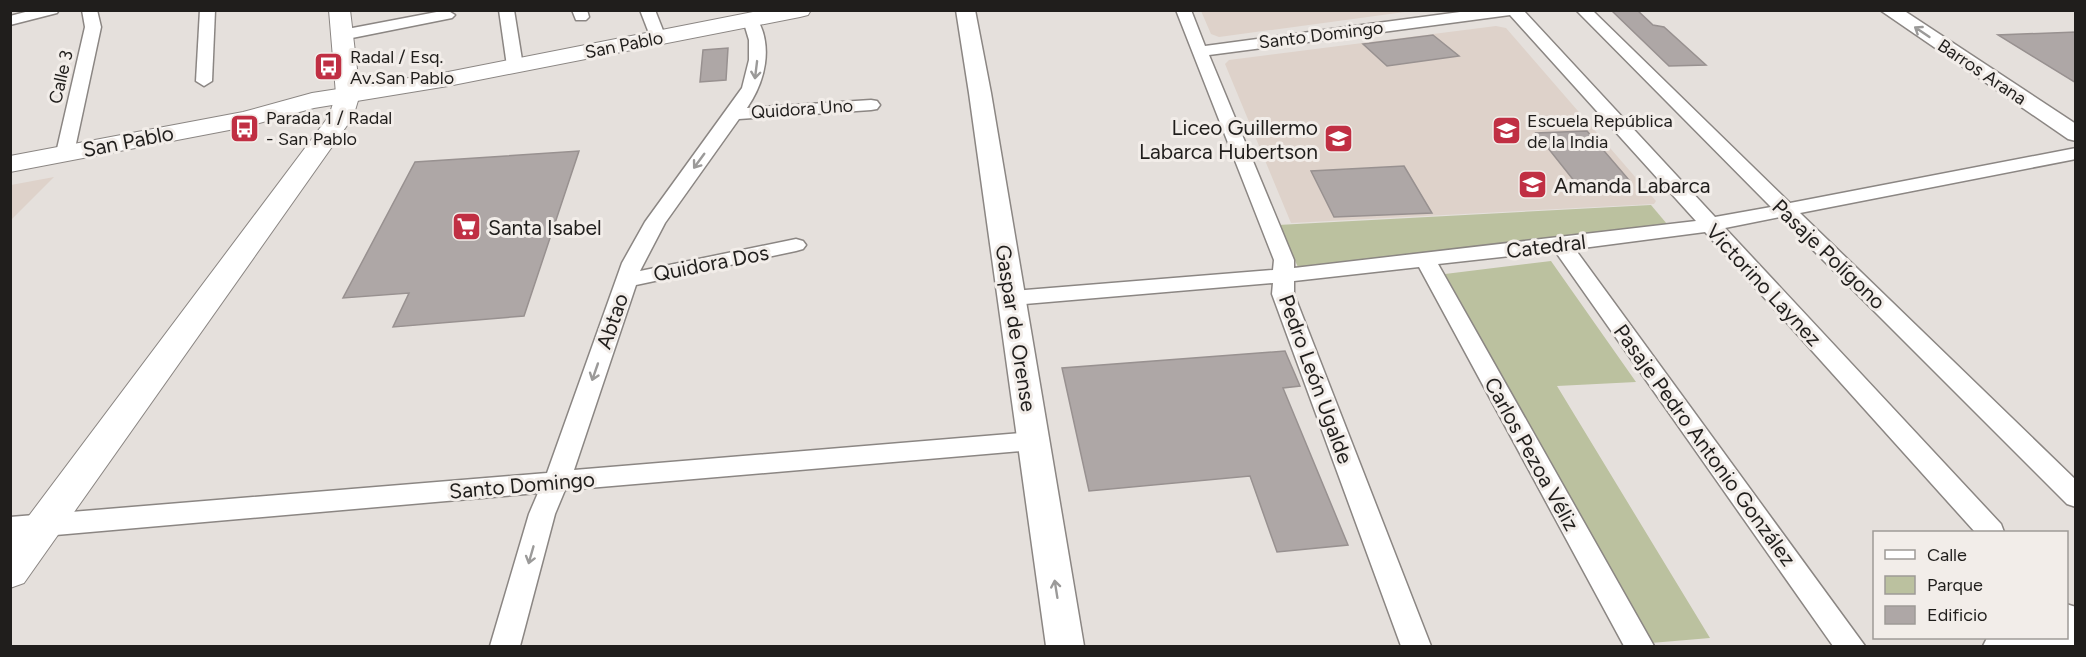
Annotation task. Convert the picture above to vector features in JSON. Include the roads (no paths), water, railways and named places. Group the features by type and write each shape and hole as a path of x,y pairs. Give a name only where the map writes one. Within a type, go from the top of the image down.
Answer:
{"main road":[{"path":"10,572 28,526 341,117 348,99 339,10"},
{"name":"San Pablo","path":"10,164 245,119 284,116 348,99 411,91 448,78 797,11"}],"street":[{"path":"10,21 52,10"},
{"name":"Calle 3","path":"64,153 93,27 89,10"},
{"path":"204,81 208,10"},
{"path":"506,10 515,66"},
{"path":"647,10 658,38"},
{"name":"Gaspar de Orense","path":"965,10 1065,646"},
{"name":"Pedro León Ugalde","path":"1183,10 1284,260 1283,294 1416,646"},
{"name":"Santo Domingo","path":"1200,51 1514,10"},
{"name":"Victorino Laynez","path":"1514,10 1708,225 1990,531"},
{"name":"Pasaje Polígono","path":"1583,10 2076,497"},
{"name":"Barros Arana","path":"1889,10 2076,134"},
{"path":"342,35 447,15"},
{"name":"Abtao","path":"505,646 542,514 567,457 626,280 641,244 734,114 756,78 758,57 752,20"},
{"name":"Quidora Uno","path":"734,114 871,105"},
{"name":"Catedral","path":"1012,298 1283,276 1426,261 1708,225 2076,153"},
{"name":"Pasaje Pedro Antonio González","path":"1561,244 1850,646"},
{"name":"Quidora Dos","path":"626,280 796,246"},
{"name":"Carlos Pezoa Véliz","path":"1426,261 1639,646"},
{"name":"Santo Domingo","path":"28,526 1033,441"},
{"path":"1998,646 2076,642"}],"place":[{"name":"Radal / Esq. Av.San Pablo","path":"329,67"},
{"name":"Parada 1 / Radal - San Pablo","path":"245,128"},
{"name":"Escuela República de la India","path":"1506,131"},
{"name":"Liceo Guillermo Labarca Hubertson","path":"1339,139"},
{"name":"Amanda Labarca","path":"1533,185"},
{"name":"Santa Isabel","path":"467,227"}]}
